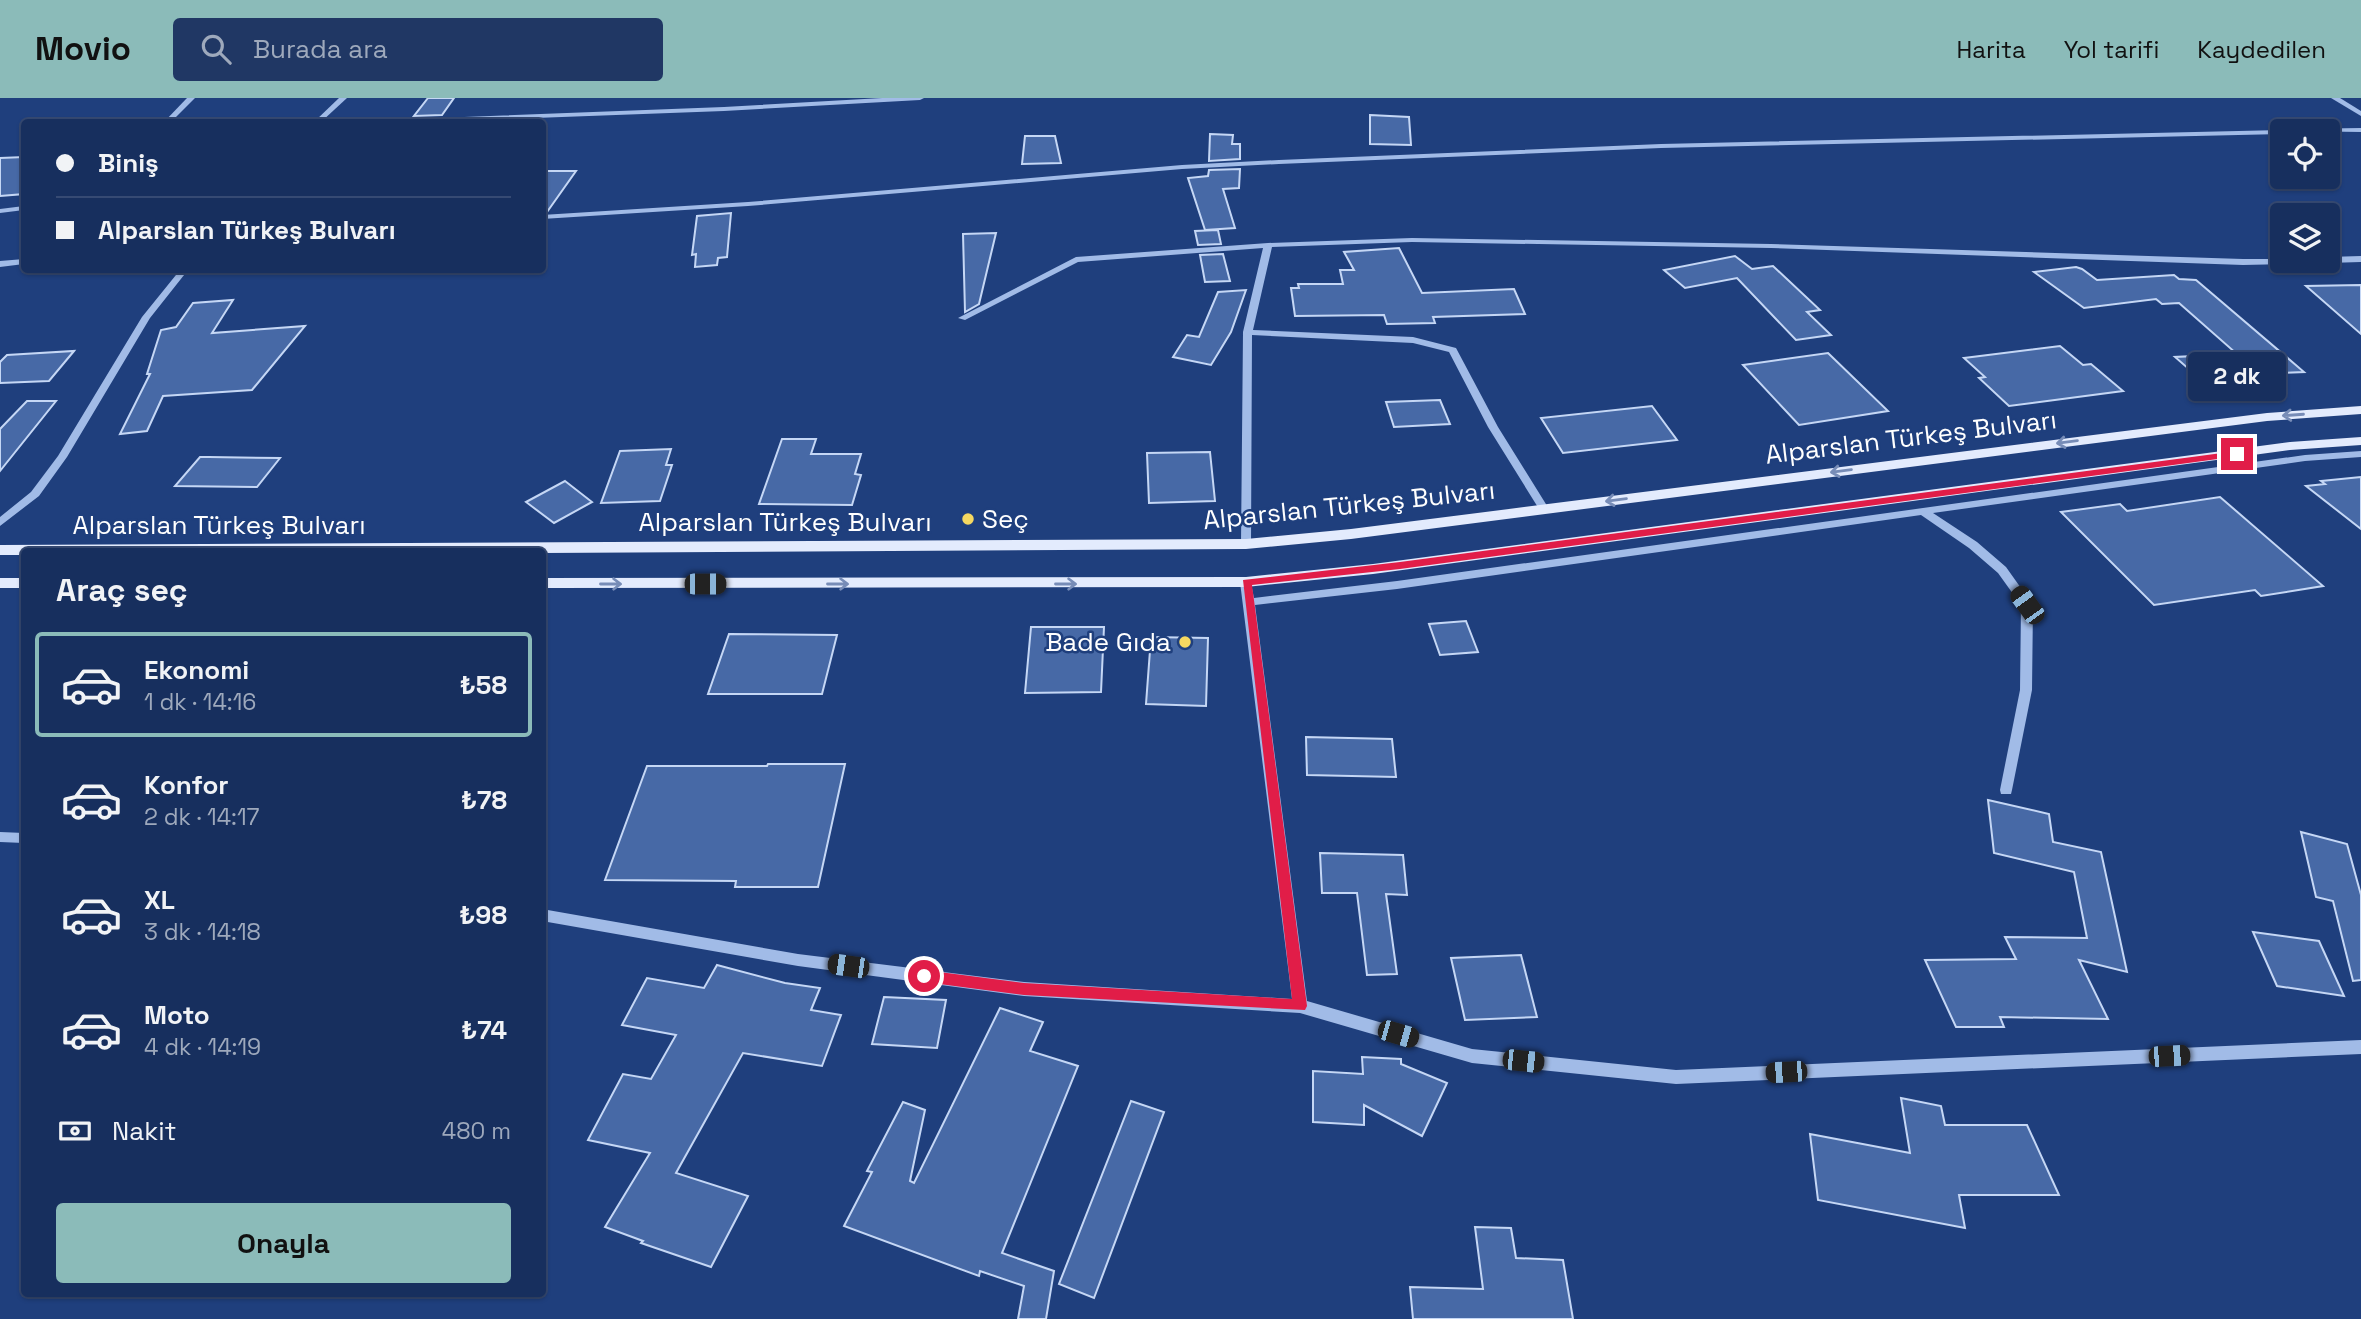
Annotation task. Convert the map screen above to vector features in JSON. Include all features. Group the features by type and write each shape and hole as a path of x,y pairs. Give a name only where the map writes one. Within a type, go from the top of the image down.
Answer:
{"main road":[{"name":"Alparslan Türkeş Bulvarı","path":"415,548 1246,544 2267,417 2361,410"},
{"path":"546,583 1247,582 1373,569 2290,446 2361,441"},
{"name":"Alparslan Türkeş Bulvarı","path":"0,550 21,550"},
{"path":"0,583 21,583"}],"street":[{"path":"169,119 191,98"},
{"path":"320,119 343,98"},
{"path":"464,119 920,98"},
{"path":"2336,98 2361,114"},
{"path":"2340,130 2361,130"},
{"path":"546,217 748,204 1182,167 1279,162 1661,146 2270,132"},
{"path":"0,211 21,208"},
{"path":"962,318 1076,260 1269,245 1412,240 1771,246 2270,261"},
{"path":"1246,544 1248,332 1269,245"},
{"path":"2340,260 2361,259"},
{"path":"0,264 21,262"},
{"path":"0,523 35,494 62,457 146,317 182,273"},
{"path":"1248,332 1413,340 1453,350 1493,427 1544,509"},
{"path":"1250,602 1398,585 2305,458 2361,454"},
{"path":"1922,512 1973,545 2002,570 2027,605 2026,690 2006,790"},
{"path":"1247,582 1300,1006"},
{"path":"0,837 21,838"},
{"path":"546,916 798,960 1024,989 1300,1006 1472,1056 1676,1077 2361,1048"}],"building":[{"path":"428,98 454,98 442,115 414,116"},
{"path":"1370,115 1409,117 1411,145 1370,144"},
{"path":"1210,134 1233,135 1232,144 1240,144 1240,159 1209,161"},
{"path":"1025,136 1055,136 1061,163 1022,164"},
{"path":"21,157 21,194 0,196 0,158"},
{"path":"1240,169 1239,188 1223,189 1235,228 1205,230 1188,178 1208,176 1209,170"},
{"path":"546,171 576,171 547,212"},
{"path":"731,213 727,257 718,258 717,265 695,267 696,254 692,255 697,216"},
{"path":"1218,230 1221,244 1198,245 1195,231"},
{"path":"996,233 979,304 965,312 963,234"},
{"path":"1399,248 1422,293 1514,289 1525,314 1433,317 1435,323 1387,324 1384,315 1295,316 1291,288 1299,288 1298,284 1343,284 1340,270 1354,270 1344,252"},
{"path":"1223,254 1230,281 1205,282 1200,255"},
{"path":"1735,256 1752,269 1773,266 1820,310 1807,312 1831,335 1796,340 1737,278 1685,288 1664,270"},
{"path":"2076,267 2097,280 2174,275 2179,279 2196,280 2304,372 2198,377 2175,357 2237,354 2179,303 2162,304 2156,299 2084,308 2034,272"},
{"path":"2361,285 2361,334 2306,286"},
{"path":"1246,290 1231,332 1211,365 1173,357 1187,335 1199,337 1218,292"},
{"path":"233,300 212,333 305,326 252,390 163,396 147,431 120,434 150,374 147,374 161,330 176,327 193,303"},
{"path":"2060,346 2083,365 2091,364 2123,391 2009,406 1979,378 1985,377 1964,358"},
{"path":"74,351 49,381 0,383 0,362 7,355"},
{"path":"1828,353 1888,411 1799,425 1743,365"},
{"path":"1440,400 1450,424 1394,427 1386,402"},
{"path":"27,401 56,401 0,471 0,429"},
{"path":"1652,406 1677,440 1563,453 1541,418"},
{"path":"782,439 816,439 811,454 861,454 855,474 861,475 852,505 759,504"},
{"path":"671,449 666,465 672,465 660,501 601,503 620,451"},
{"path":"1210,452 1215,501 1149,503 1147,453"},
{"path":"200,457 280,458 257,487 175,486"},
{"path":"2361,477 2361,529 2306,486 2325,484 2321,481"},
{"path":"565,481 592,502 554,523 526,502"},
{"path":"2220,497 2323,586 2261,596 2255,590 2154,605 2061,512 2120,504 2127,511"},
{"path":"1466,621 1478,652 1440,655 1429,624"},
{"path":"1031,627 1104,627 1101,692 1025,693"},
{"path":"729,634 837,635 822,694 708,694"},
{"path":"1151,637 1208,638 1206,706 1146,704"},
{"path":"1306,737 1392,739 1396,777 1307,775"},
{"path":"845,764 818,887 735,887 736,881 605,880 647,766"},
{"path":"1988,800 2049,814 2053,842 2101,852 2127,972 2079,960 2108,1019 2000,1017 2004,1027 1956,1027 1925,960 2016,959 2005,937 2087,938 2074,872 1994,853"},
{"path":"2301,832 2347,844 2361,895 2361,980 2353,981 2333,901 2316,897"},
{"path":"1320,853 1403,855 1407,895 1386,894 1397,974 1367,975 1357,893 1322,893"},
{"path":"2253,932 2319,941 2344,996 2277,986"},
{"path":"1521,955 1537,1017 1465,1020 1451,958"},
{"path":"717,965 785,983 820,988 811,1010 841,1015 822,1066 743,1053 676,1173 748,1196 711,1267 641,1243 643,1241 605,1227 650,1153 588,1140 623,1074 651,1079 676,1035 622,1025 647,978 704,988"},
{"path":"884,997 946,1000 937,1048 872,1044"},
{"path":"1000,1008 1043,1022 1030,1051 1078,1066 1002,1253 1054,1271 1046,1319 1018,1319 1024,1286 980,1271 979,1276 844,1226 872,1172 867,1171 903,1102 925,1110 910,1181 914,1183"},
{"path":"1362,1057 1401,1059 1401,1064 1447,1083 1422,1136 1364,1105 1364,1125 1313,1122 1313,1071 1363,1074"},
{"path":"1901,1098 1941,1106 1945,1125 2027,1125 2059,1195 1959,1195 1965,1228 1818,1200 1810,1134 1910,1153"},
{"path":"1131,1101 1164,1112 1094,1298 1059,1284"},
{"path":"1475,1227 1511,1228 1516,1258 1563,1260 1573,1319 1413,1319 1410,1287 1483,1289"}],"place":[{"name":"Seç","path":"968,519"},
{"name":"Bade Gıda","path":"1185,642"}],"route":[{"path":"924,976 1024,989 1300,1006 1247,582 1400,566 2237,454"}]}
